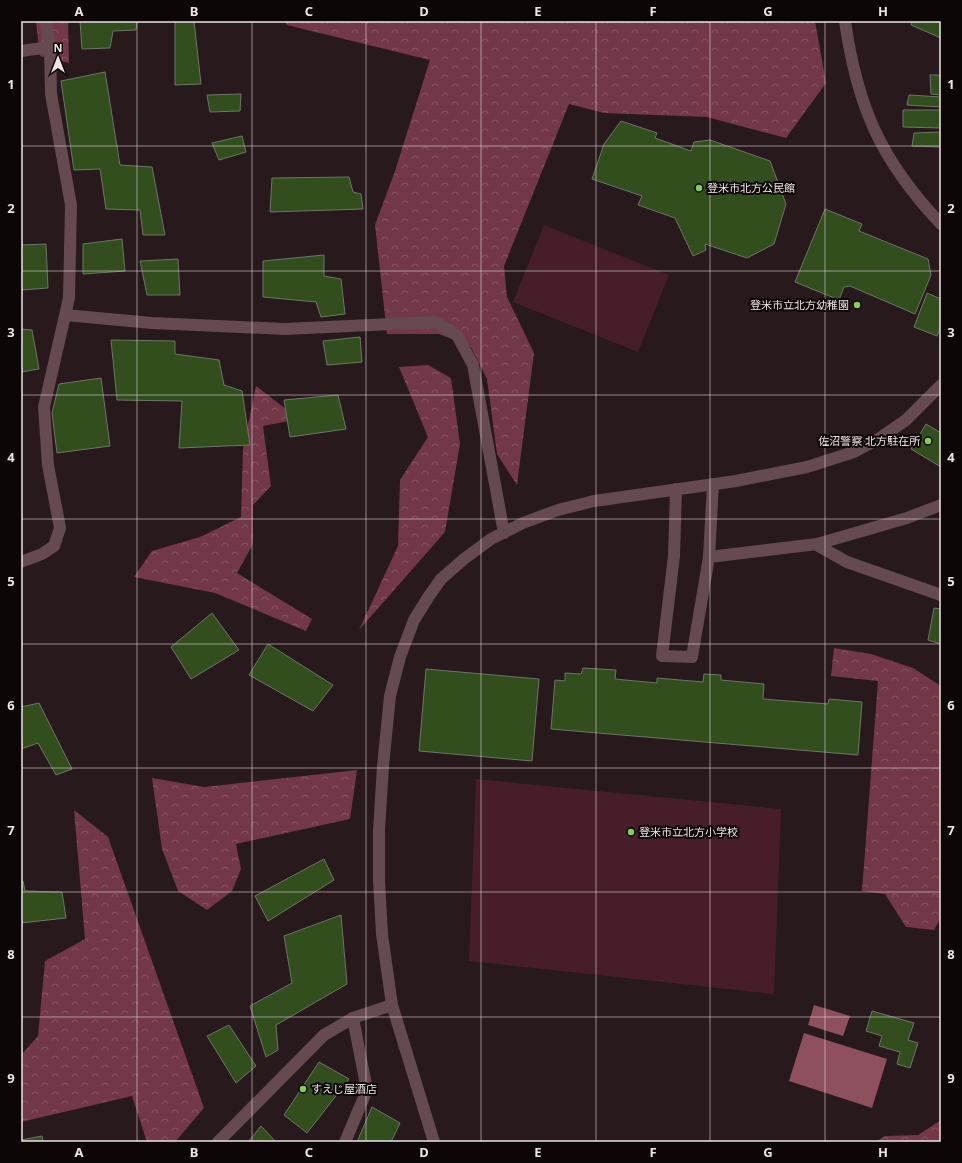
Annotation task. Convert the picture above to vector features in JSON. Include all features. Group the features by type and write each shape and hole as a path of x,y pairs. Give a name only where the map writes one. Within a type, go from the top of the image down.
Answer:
{"street":[{"path":"21,562 42,554 54,546 60,528 48,465 44,407 69,298 70,205 51,94 50,47 46,21"},
{"path":"845,21 851,62 862,102 875,134 900,174 920,202 941,224"},
{"path":"21,51 50,47"},
{"path":"65,315 152,323 285,329 435,322 457,335 473,364 504,533"},
{"path":"434,1142 392,1005 382,934 378,830 390,696 398,663 414,620 441,579 464,559 491,539 530,520 558,510 594,501 713,484 807,467 854,452 880,438 906,420 941,385"},
{"path":"676,489 674,556 662,656 692,657 710,557 713,484"},
{"path":"710,557 815,544 907,518 941,505"},
{"path":"815,544 847,562 941,595"},
{"path":"218,1142 324,1035 353,1018 392,1005"},
{"path":"344,1142 367,1090 353,1018"}],"green space":[{"path":"36,21 68,21 69,63 40,56"},
{"path":"284,21 815,21 826,83 786,138 707,117 604,113 569,104 504,266 507,297 534,353 517,485 497,454 487,379 471,347 439,334 387,334 375,225 395,171 430,60 287,25"},
{"path":"428,365 451,378 460,444 445,532 359,630 398,546 400,480 428,437 399,367"},
{"path":"256,386 299,419 263,426 271,486 253,505 253,544 237,573 312,619 306,631 215,593 134,577 152,551 200,537 241,517 243,449"},
{"path":"834,648 871,654 913,668 941,686 941,918 934,930 906,927 885,894 862,891 878,681 831,676"},
{"path":"357,770 350,819 236,844 241,869 232,891 207,910 178,891 162,849 152,778 204,787"},
{"path":"74,810 108,837 204,1108 175,1142 147,1142 132,1096 21,1122 21,1055 38,1036 45,961 85,939"},
{"path":"941,1120 941,1142 876,1142 885,1136 918,1135"}],"shaded area":[{"path":"544,225 669,275 638,352 513,302"},
{"path":"476,779 781,809 774,994 469,961"},
{"path":"814,1005 850,1016 843,1036 808,1025"},
{"path":"804,1033 887,1059 872,1108 789,1081"}],"building":[{"path":"80,21 137,21 136,30 113,31 110,48 82,49"},
{"path":"175,21 194,21 201,84 175,85"},
{"path":"912,21 941,21 941,38 911,25"},
{"path":"105,72 120,165 152,167 165,235 143,235 140,210 106,209 100,169 74,170 61,81"},
{"path":"930,75 941,75 941,95 931,94"},
{"path":"241,94 240,111 210,112 207,95"},
{"path":"909,95 941,97 941,107 907,105"},
{"path":"903,110 941,110 941,128 903,127"},
{"name":"登米市北方公民館","path":"621,121 657,133 655,138 691,151 694,142 710,140 770,161 786,204 774,244 747,258 705,244 706,250 693,256 675,218 638,205 642,196 592,179 604,144"},
{"path":"941,132 941,147 912,146 914,133"},
{"path":"242,136 246,152 219,160 212,143"},
{"path":"349,177 353,192 361,194 363,209 270,212 272,178"},
{"path":"825,209 862,224 859,231 928,259 931,275 915,314 850,286 844,287 839,300 795,282"},
{"path":"122,239 125,271 83,274 83,244"},
{"path":"46,244 48,288 21,290 21,245"},
{"path":"324,255 324,276 341,279 345,314 321,317 316,302 263,297 263,261"},
{"path":"178,259 180,295 147,295 140,261"},
{"path":"927,293 941,299 941,326 937,336 914,327"},
{"path":"21,329 32,330 39,369 21,372"},
{"path":"360,337 362,362 327,365 323,341"},
{"path":"111,340 175,341 175,354 219,360 224,385 242,391 250,445 179,448 182,401 117,400"},
{"path":"101,378 110,446 57,453 52,413 59,384"},
{"path":"338,395 346,429 290,437 284,400"},
{"name":"佐沼警察 北方駐在所","path":"926,424 941,433 941,467 911,449"},
{"path":"934,608 941,609 941,644 928,640"},
{"path":"212,613 239,650 191,679 171,647"},
{"path":"268,644 333,685 313,711 249,675"},
{"path":"583,668 616,670 615,679 657,683 657,678 703,682 704,674 721,675 721,680 764,684 763,699 828,704 829,699 862,702 858,755 551,729 555,680 565,681 565,673 581,674"},
{"path":"426,669 539,679 532,761 419,751"},
{"path":"39,703 72,769 56,775 38,743 21,749 21,707"},
{"path":"324,859 334,880 268,921 255,896"},
{"path":"21,881 23,881 25,891 62,892 66,918 21,923"},
{"path":"341,915 347,984 276,1025 278,1050 266,1057 250,1006 292,983 284,936"},
{"path":"872,1011 914,1023 908,1040 918,1043 910,1068 897,1064 900,1052 879,1046 882,1036 866,1031"},
{"path":"229,1025 256,1066 236,1083 207,1036"},
{"path":"319,1062 349,1079 307,1133 284,1115"},
{"path":"372,1107 400,1123 391,1142 357,1142"},
{"path":"261,1126 276,1142 248,1142"},
{"path":"42,1136 43,1142 21,1142 21,1140"}],"place":[{"name":"登米市北方公民館","path":"699,188"},
{"name":"登米市立北方幼稚園","path":"857,305"},
{"name":"佐沼警察 北方駐在所","path":"928,441"},
{"name":"登米市立北方小学校","path":"631,832"},
{"name":"すえじ屋酒店","path":"303,1089"}]}
